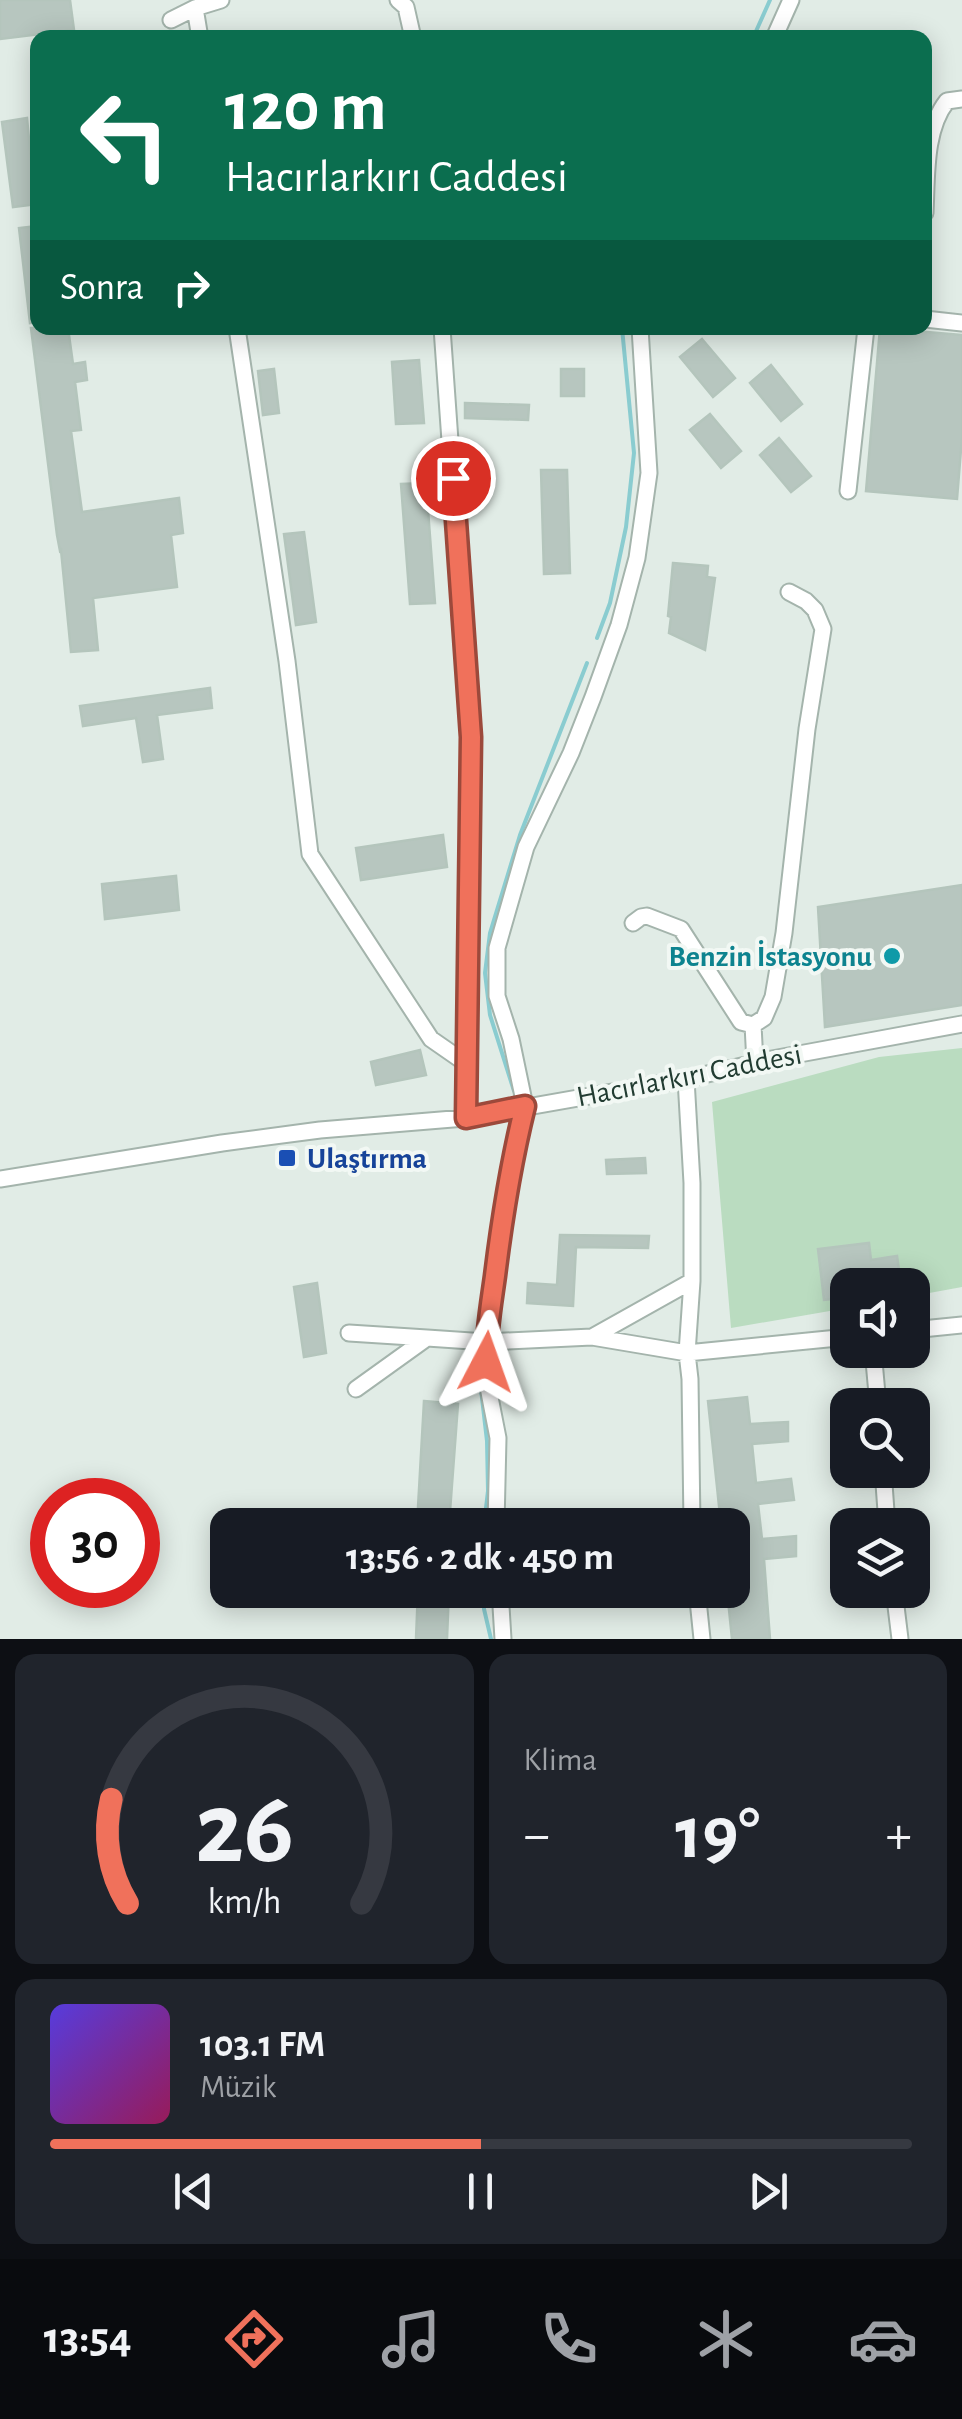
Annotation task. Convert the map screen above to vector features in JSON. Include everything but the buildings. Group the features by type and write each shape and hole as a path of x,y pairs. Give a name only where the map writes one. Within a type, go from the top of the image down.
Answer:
{"street":[{"path":"170,20 221,0"},
{"path":"398,0 406,7 411,30"},
{"path":"778,30 791,0"},
{"path":"196,8 199,30"},
{"path":"932,130 947,101 962,99"},
{"path":"932,321 962,323"},
{"path":"238,335 310,854 432,1039 467,1064"},
{"path":"442,335 471,737 466,1118"},
{"path":"496,1508 498,1438 486,1382 486,1342 508,1184 525,1106 511,1040 496,996 497,948 526,847 593,697 637,558 649,473 640,335"},
{"path":"848,491 865,335"},
{"path":"633,923 647,916 681,929 732,1012 742,1022 753,1025 764,1018 772,997 784,932 807,729 823,629 815,610 788,592"},
{"name":"Hacırlarkırı Caddesi","path":"0,1179 320,1130 466,1118 962,1024"},
{"path":"753,1025 756,1063"},
{"path":"686,1079 692,1183 687,1353 692,1508"},
{"path":"592,1337 692,1281"},
{"path":"930,1328 962,1325"},
{"path":"349,1333 486,1342 592,1337 687,1353 830,1338"},
{"path":"356,1389 427,1338"},
{"path":"501,1608 503,1639"},
{"path":"699,1608 702,1639"},
{"path":"896,1608 900,1639"}],"green space":[{"path":"962,1048 962,1287 930,1293 930,1268 830,1268 830,1311 731,1328 712,1102 879,1057"}],"waterway":[{"path":"757,30 770,0"},
{"path":"597,638 610,603 626,527 634,453 623,335"},
{"path":"514,1091 490,1015 485,973 490,933 520,835 587,663"},
{"path":"480,1381 487,1441 486,1508"},
{"path":"484,1608 491,1639"}],"place":[{"name":"Benzin İstasyonu","path":"892,956"},
{"name":"Ulaştırma","path":"287,1158"}],"route":[{"path":"453,478 471,737 466,1118 525,1106 499,1241 486,1362"}]}
